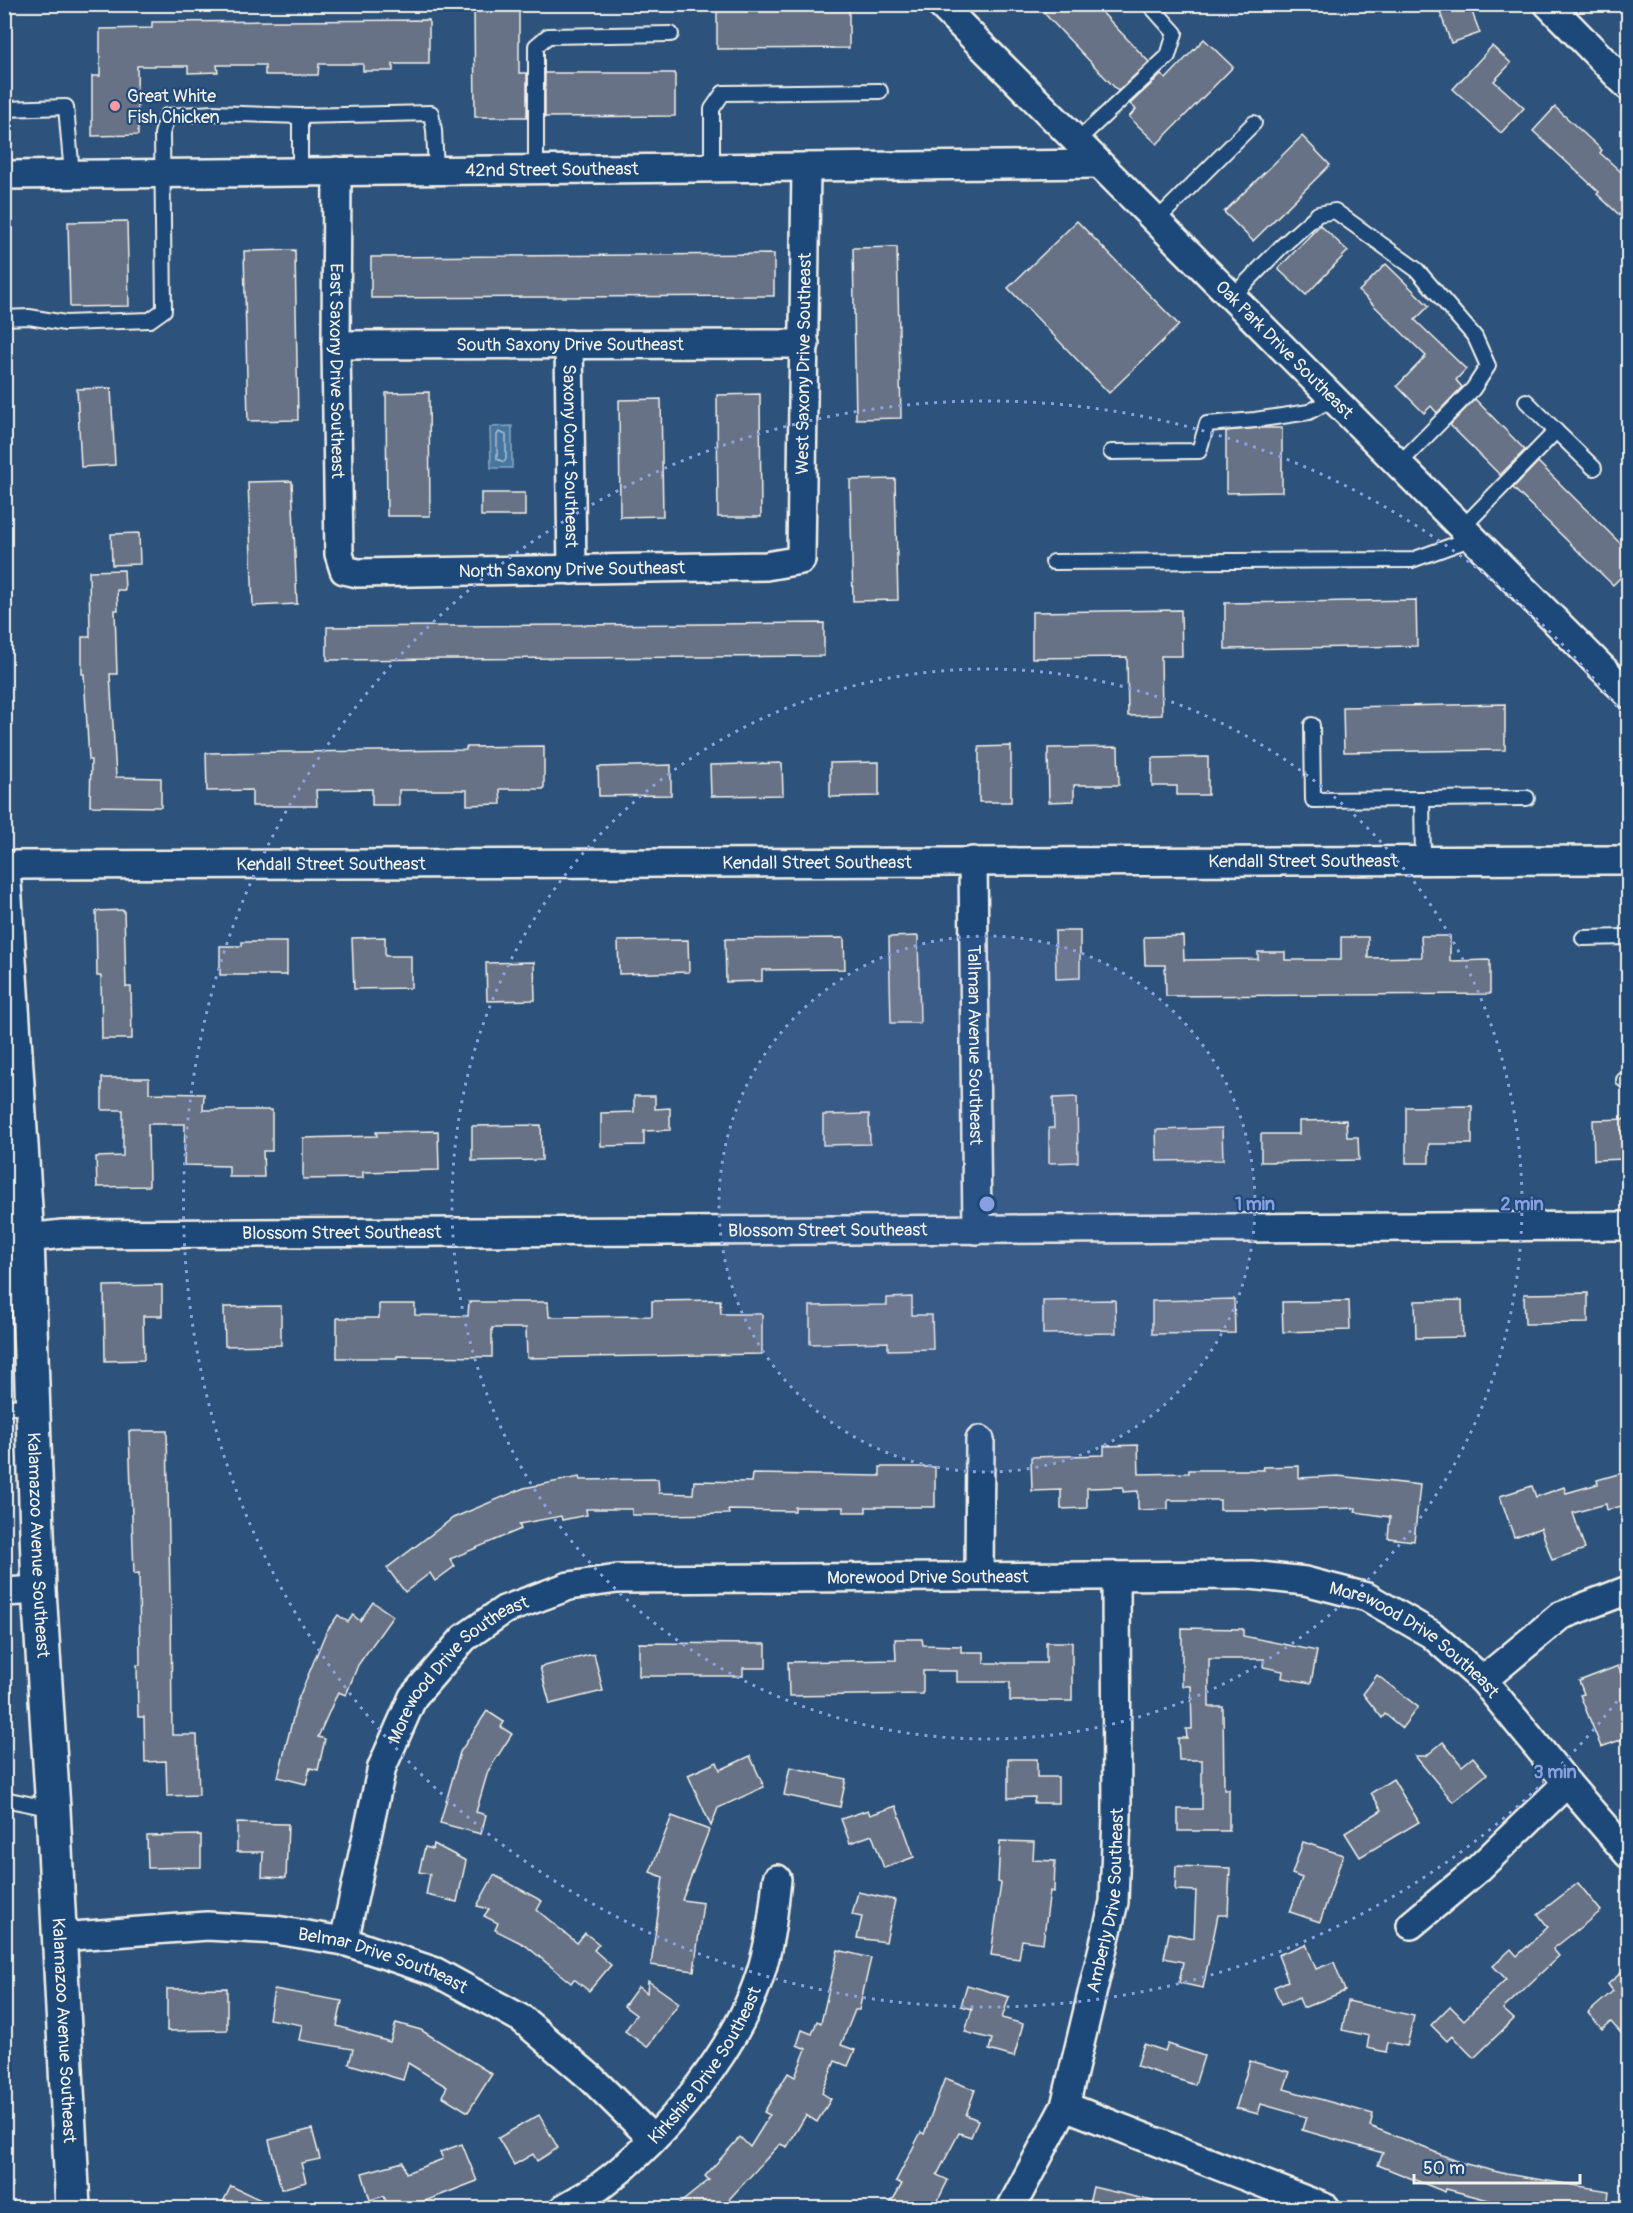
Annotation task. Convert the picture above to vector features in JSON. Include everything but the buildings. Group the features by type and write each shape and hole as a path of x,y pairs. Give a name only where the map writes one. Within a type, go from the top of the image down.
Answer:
{"main road":[{"name":"Kalamazoo Avenue Southeast","path":"4,883 19,1406 39,1590 53,1809 73,2208"}],"street":[{"name":"Oak Park Drive Southeast","path":"940,4 1629,694"},
{"path":"1548,4 1629,86"},
{"name":"42nd Street Southeast","path":"4,175 1100,164"},
{"name":"West Saxony Drive Southeast","path":"801,560 806,167"},
{"name":"East Saxony Drive Southeast","path":"337,171 336,345 339,554 344,570"},
{"name":"Saxony Court Southeast","path":"569,344 572,570"},
{"name":"South Saxony Drive Southeast","path":"336,345 805,344"},
{"name":"North Saxony Drive Southeast","path":"344,570 358,573 766,566 801,560"},
{"name":"Kendall Street Southeast","path":"4,865 1629,860"},
{"name":"Tallman Avenue Southeast","path":"973,861 977,1230"},
{"name":"Blossom Street Southeast","path":"16,1239 63,1234 1629,1226"},
{"path":"979,1576 980,1440"},
{"name":"Morewood Drive Southeast","path":"344,1941 382,1767 412,1696 464,1638 504,1610 569,1586 616,1579 1251,1575 1305,1581 1366,1597 1431,1634 1483,1680 1567,1783 1629,1854"},
{"name":"Amberly Drive Southeast","path":"1011,2208 1065,2106 1114,1902 1117,1815 1116,1576"},
{"path":"4,1592 39,1590"},
{"path":"1483,1680 1560,1616 1629,1590"},
{"path":"1411,1925 1479,1868 1567,1783"},
{"name":"Kirkshire Drive Southeast","path":"564,2208 599,2187 652,2139 704,2080 738,2026 762,1967 771,1930 777,1879"},
{"name":"Belmar Drive Southeast","path":"60,1938 207,1926 276,1930 344,1941 436,1972 522,2019 591,2078 652,2139"},
{"path":"1065,2106 1326,2208"}],"lane":[{"path":"1077,141 1168,56 1175,33 1149,4"},
{"path":"536,169 536,46 548,36 671,34"},
{"path":"712,168 712,109 723,93 880,91"},
{"path":"4,109 66,107 72,174"},
{"path":"4,318 29,317 65,323 150,320 164,310 162,134 167,116 213,113 300,116 430,112 436,170"},
{"path":"300,116 300,172"},
{"path":"1157,220 1254,123"},
{"path":"1233,296 1281,247 1318,214 1335,211 1417,270 1475,337 1488,366 1473,389 1399,464"},
{"path":"1110,452 1199,451 1207,424 1309,412 1334,398"},
{"path":"1526,401 1594,468"},
{"path":"1053,562 1412,560 1468,532 1556,431"},
{"path":"1312,725 1313,800 1527,798"},
{"path":"1422,799 1423,860"},
{"path":"1583,938 1629,937"},
{"path":"4,1799 53,1809"}],"water":[{"path":"512,426 512,468 491,468 490,427"}],"place":[{"name":"Great White Fish Chicken","path":"115,106"}]}
